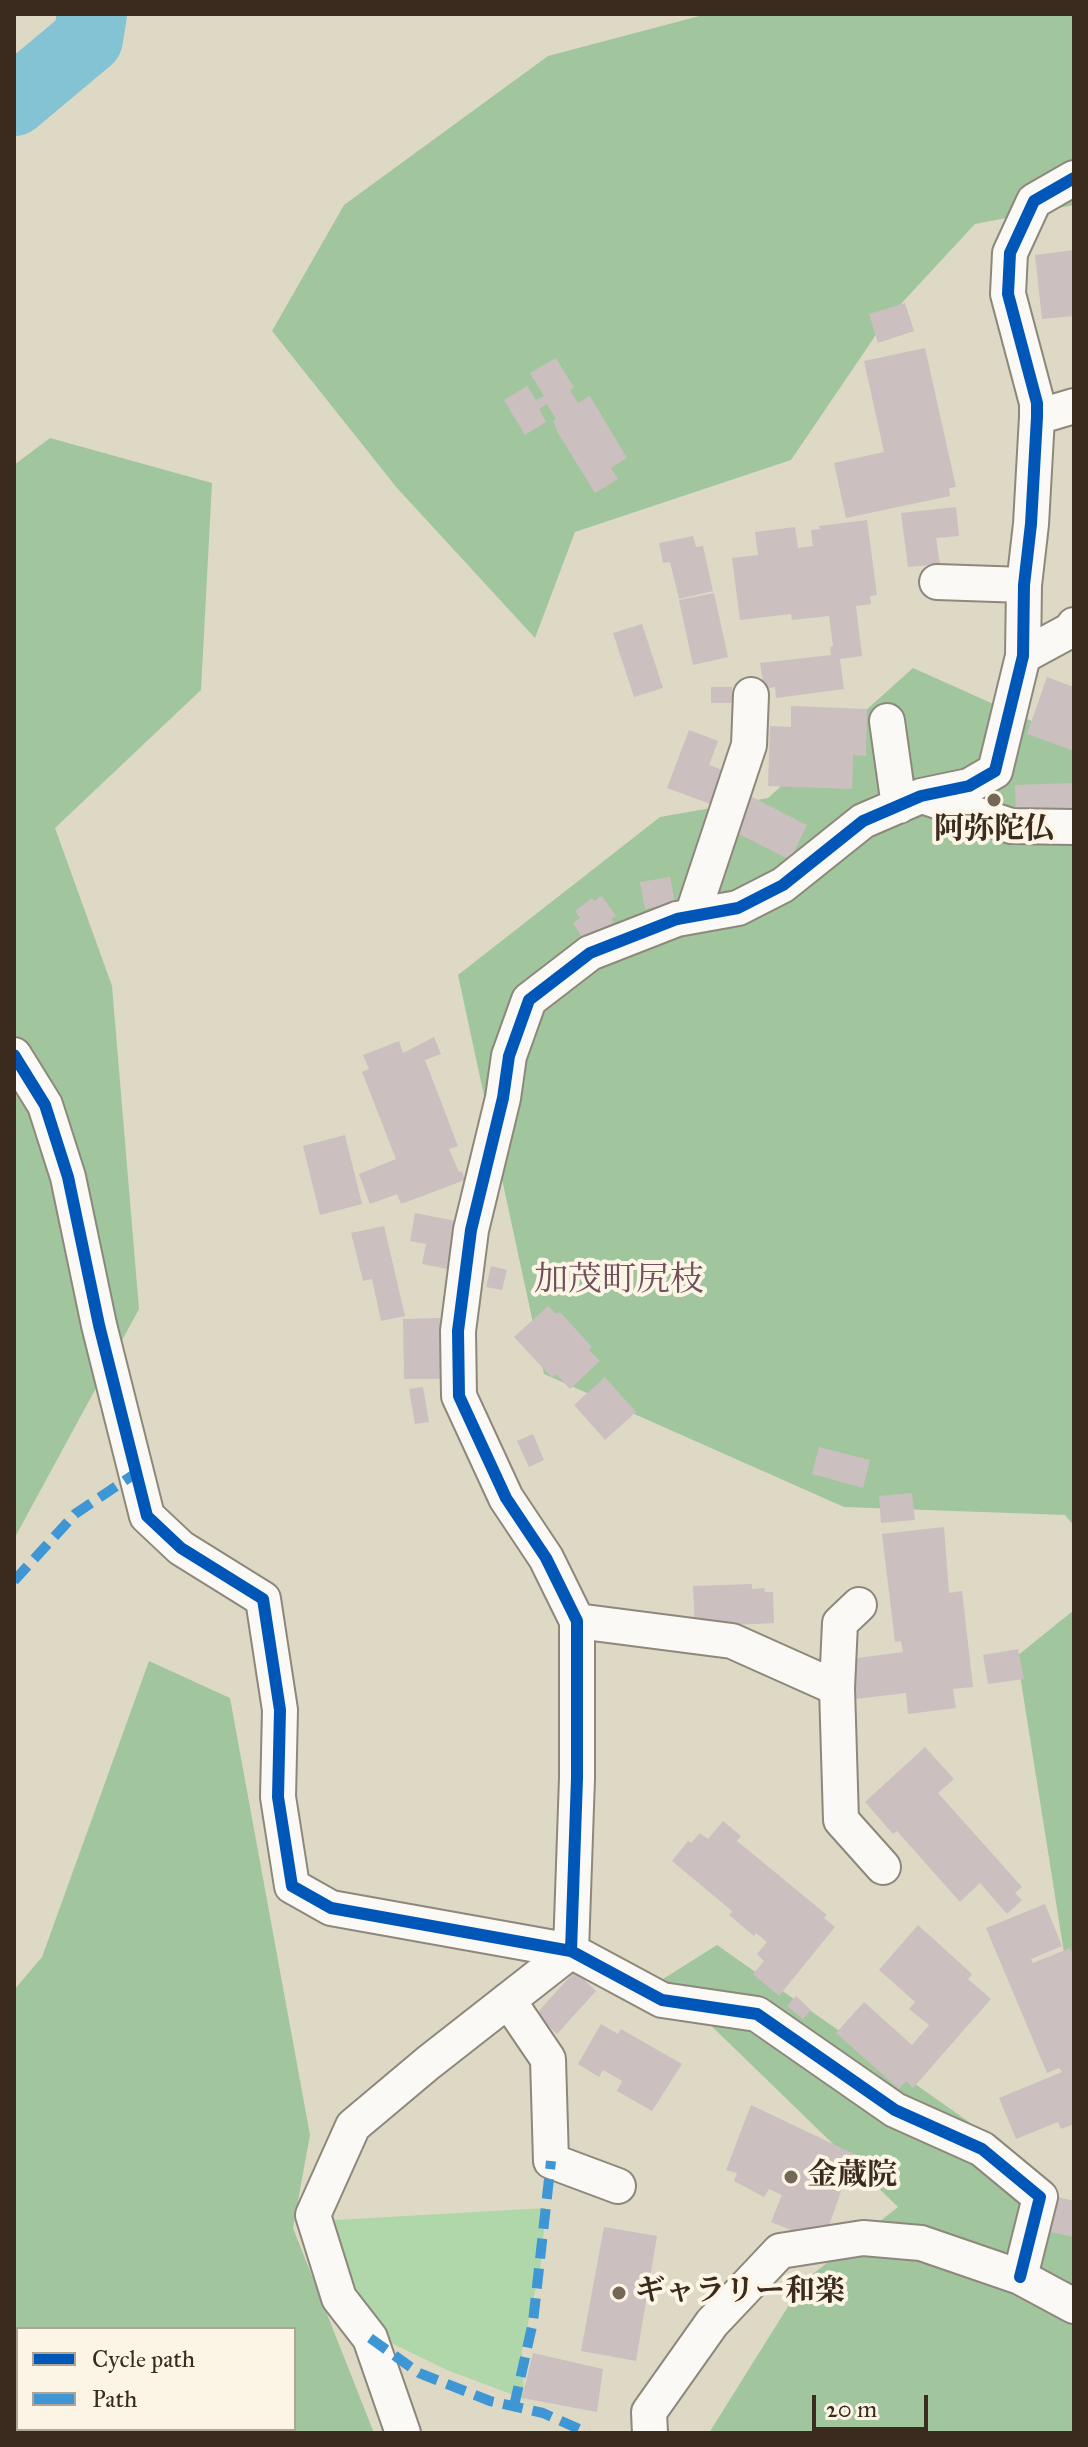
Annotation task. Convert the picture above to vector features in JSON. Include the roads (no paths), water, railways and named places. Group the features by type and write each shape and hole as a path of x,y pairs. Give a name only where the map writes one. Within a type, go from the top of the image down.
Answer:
{"street":[{"path":"571,1951 577,1778 577,1621 546,1558 506,1498 459,1396 458,1331 471,1230 503,1098 509,1056 529,1000 590,953 677,919 738,908 783,885 863,821 910,801 969,786 995,771 1023,656 1024,585 1037,417 1037,403 1008,294 1010,253 1034,201 1074,178"},
{"path":"1037,417 1074,406"},
{"path":"937,582 1024,585"},
{"path":"1023,656 1071,630 1074,625"},
{"path":"692,916 749,745 751,695"},
{"path":"887,721 910,801"},
{"path":"910,801 1011,826 1074,827"},
{"path":"14,1055 45,1105 68,1177 99,1325 147,1516 181,1548 263,1599 280,1710 278,1797 292,1886 331,1908 571,1951 662,2000 757,2014 895,2110 982,2149 1040,2197 1020,2277"},
{"path":"859,1605 840,1623 837,1688 841,1820 883,1867"},
{"path":"577,1621 732,1641 837,1688"},
{"path":"403,2433 370,2338 339,2298 313,2215 353,2126 571,1951"},
{"path":"508,2000 548,2059 551,2161 618,2186"},
{"path":"650,2433 649,2412 712,2323 780,2251 863,2238 921,2243 1020,2277 1074,2306"}],"waterway":[{"path":"14,101 88,39 92,14"}],"place":[{"name":"阿弥陀仏","path":"994,800"},
{"name":"金蔵院","path":"791,2177"},
{"name":"ギャラリー和楽","path":"619,2293"}],"district":[{"name":"加茂町尻枝","path":"619,1282"}]}
